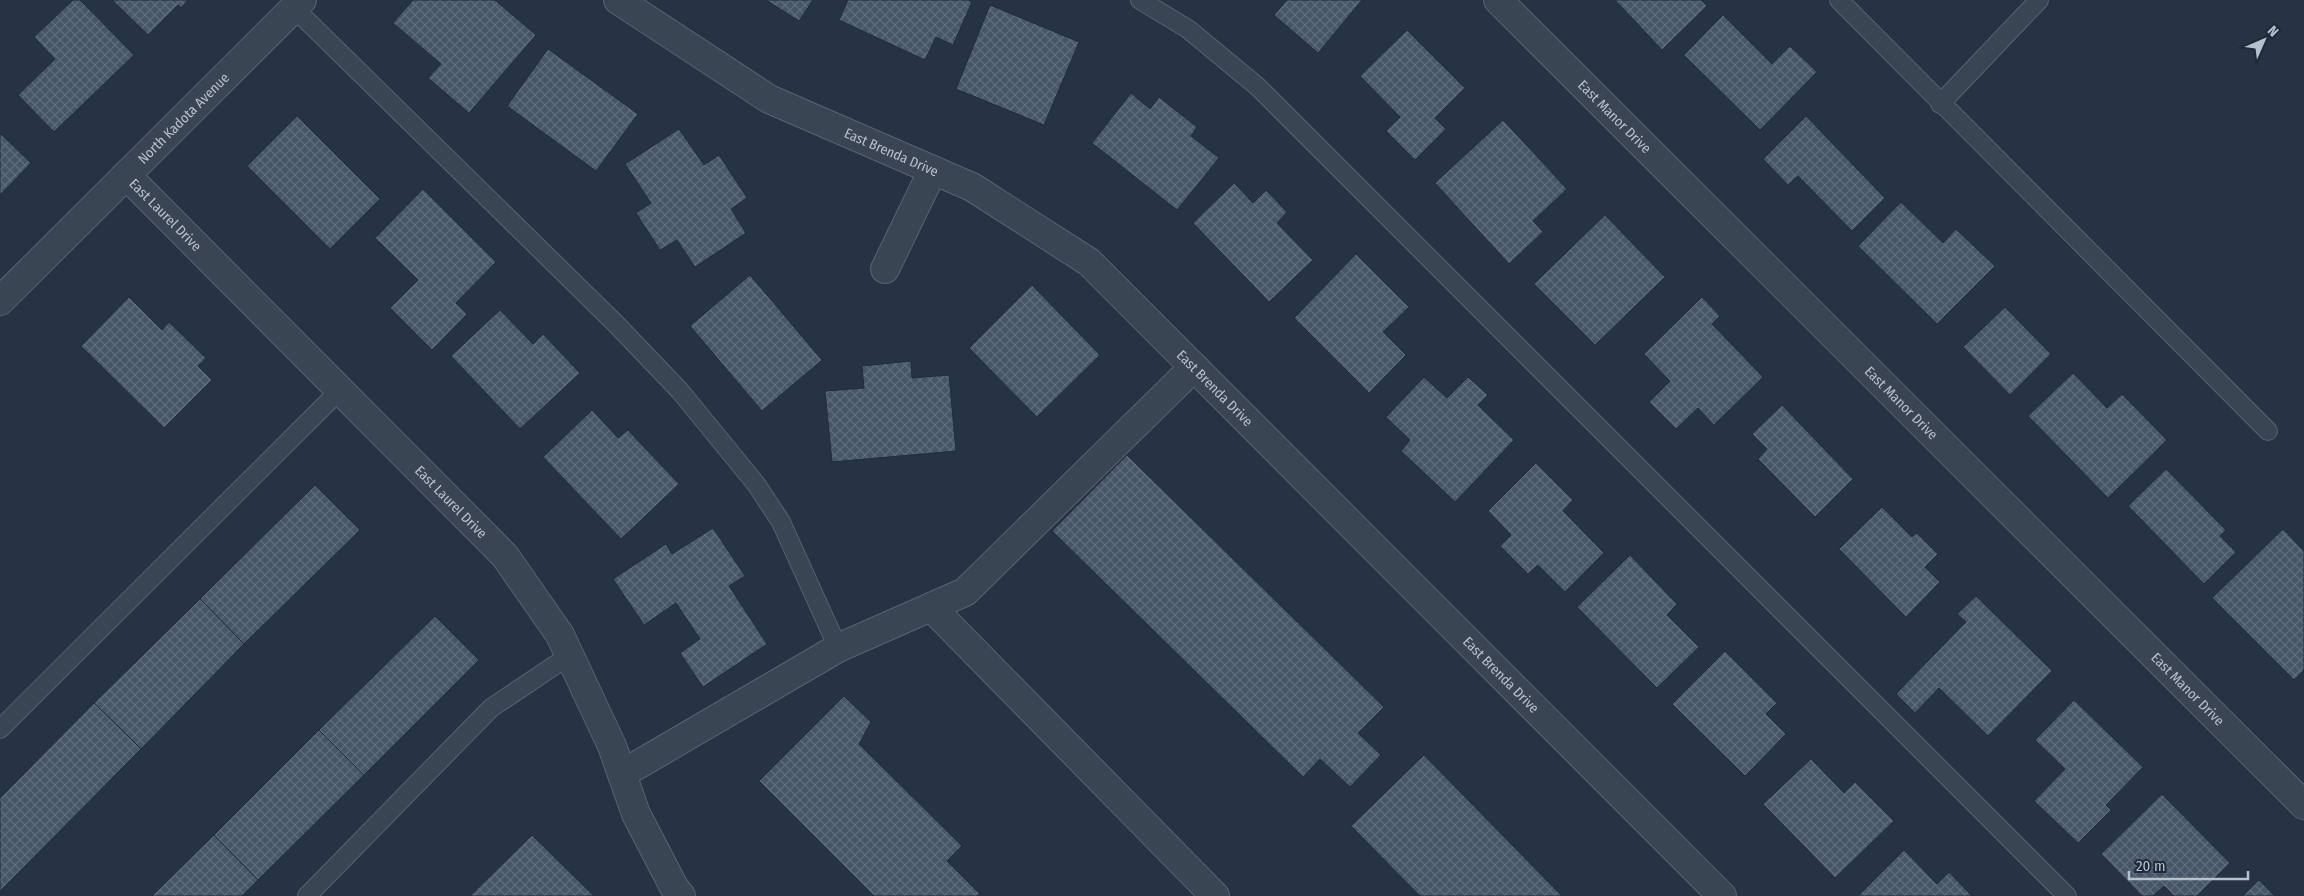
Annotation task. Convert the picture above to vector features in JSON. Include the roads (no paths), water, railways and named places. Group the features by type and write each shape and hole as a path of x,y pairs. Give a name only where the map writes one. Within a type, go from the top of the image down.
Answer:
{"street":[{"name":"East Brenda Drive","path":"618,0 769,100 972,187 1089,262 1722,896"},
{"name":"East Manor Drive","path":"1498,0 2304,805"},
{"name":"North Kadota Avenue","path":"0,301 298,4"},
{"path":"885,269 933,170"},
{"name":"East Laurel Drive","path":"126,175 505,556 560,635 612,746 636,814 674,887 681,896"},
{"path":"622,774 838,648 965,592 1194,367"},
{"path":"931,607 1215,896"}],"lane":[{"path":"1140,0 1188,29 1258,87 2067,896"},
{"path":"1839,0 1940,104 2268,431"},
{"path":"1940,104 2039,0"},
{"path":"298,4 616,324 680,391 756,484 781,522 838,648"},
{"path":"0,729 340,390"},
{"path":"307,896 491,708 570,656"}]}
